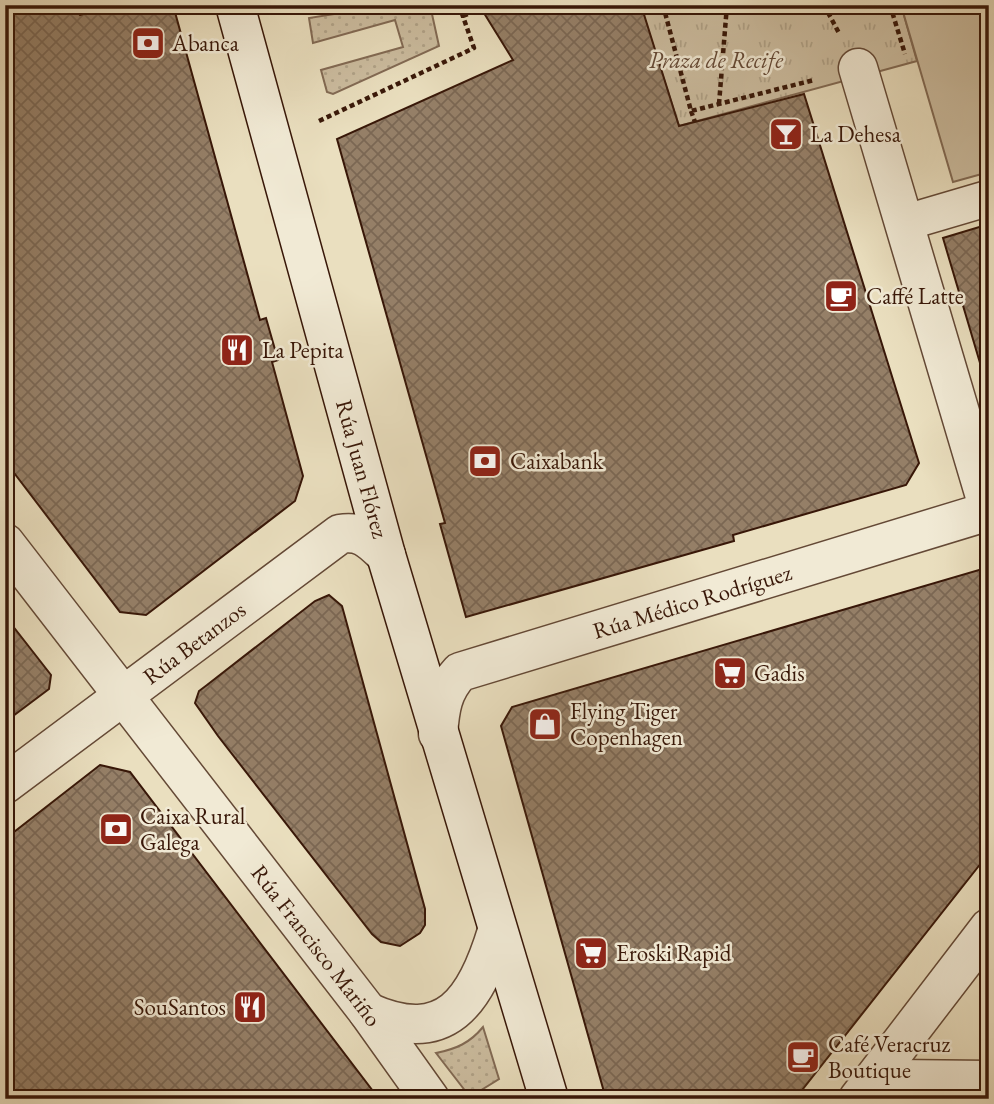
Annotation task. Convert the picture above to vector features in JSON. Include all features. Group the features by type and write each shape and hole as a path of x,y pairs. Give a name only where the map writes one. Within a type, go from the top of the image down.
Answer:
{"street":[{"name":"Rúa Juan Flórez","path":"235,5 386,555 549,1099"},
{"path":"858,68 989,510"},
{"path":"904,223 989,198"},
{"name":"Rúa Médico Rodríguez","path":"438,734 440,704 449,684 460,672 989,510"},
{"name":"Rúa Betanzos","path":"5,784 340,534 362,534 386,555"},
{"name":"Rúa Francisco Mariño","path":"5,543 368,1012 429,1099"},
{"path":"864,1092 989,928"},
{"path":"368,1012 408,1026 435,1023 456,1012 486,967 497,931"},
{"path":"864,1092 896,1079 989,1080"}],"path":[{"path":"319,121 474,48 459,5"},
{"path":"663,5 695,122"},
{"path":"719,104 727,5"},
{"path":"890,5 905,54"},
{"path":"463,16 481,9"},
{"path":"691,111 814,80"}],"green space":[{"path":"391,5 430,5 439,46 333,94 327,92 321,70 403,47 395,20 313,43 309,18"},
{"name":"Praza de Recife","path":"645,5 901,5 917,61 679,126 644,17"},
{"path":"901,5 989,5 989,172 953,182"},
{"path":"483,1027 499,1079 470,1097 436,1053 462,1044"}],"building":[{"path":"5,5 72,5 80,15 111,5 173,5 260,320 266,318 278,360 272,362 303,476 295,501 146,615 120,612 5,461"},
{"path":"479,5 641,5 679,126 804,94 919,463 906,485 733,535 734,541 466,617 440,524 445,523 337,139 513,60"},
{"path":"989,224 989,362 980,363 943,238"},
{"path":"989,567 989,853 795,1099 606,1099 501,726 512,707"},
{"path":"329,595 342,606 425,909 425,925 420,933 400,946 381,942 372,934 195,703 199,691 315,601"},
{"path":"5,616 51,675 49,689 5,722"},
{"path":"100,765 130,772 379,1099 5,1099 5,839"}],"place":[{"name":"Abanca","path":"148,43"},
{"name":"La Dehesa","path":"786,134"},
{"name":"Caffé Latte","path":"841,296"},
{"name":"La Pepita","path":"237,350"},
{"name":"Caixabank","path":"485,461"},
{"name":"Gadis","path":"730,673"},
{"name":"Flying Tiger Copenhagen","path":"545,724"},
{"name":"Caixa Rural Galega","path":"116,829"},
{"name":"Eroski Rapid","path":"591,953"},
{"name":"SouSantos","path":"250,1007"},
{"name":"Café Veracruz Boutique","path":"803,1057"}]}
